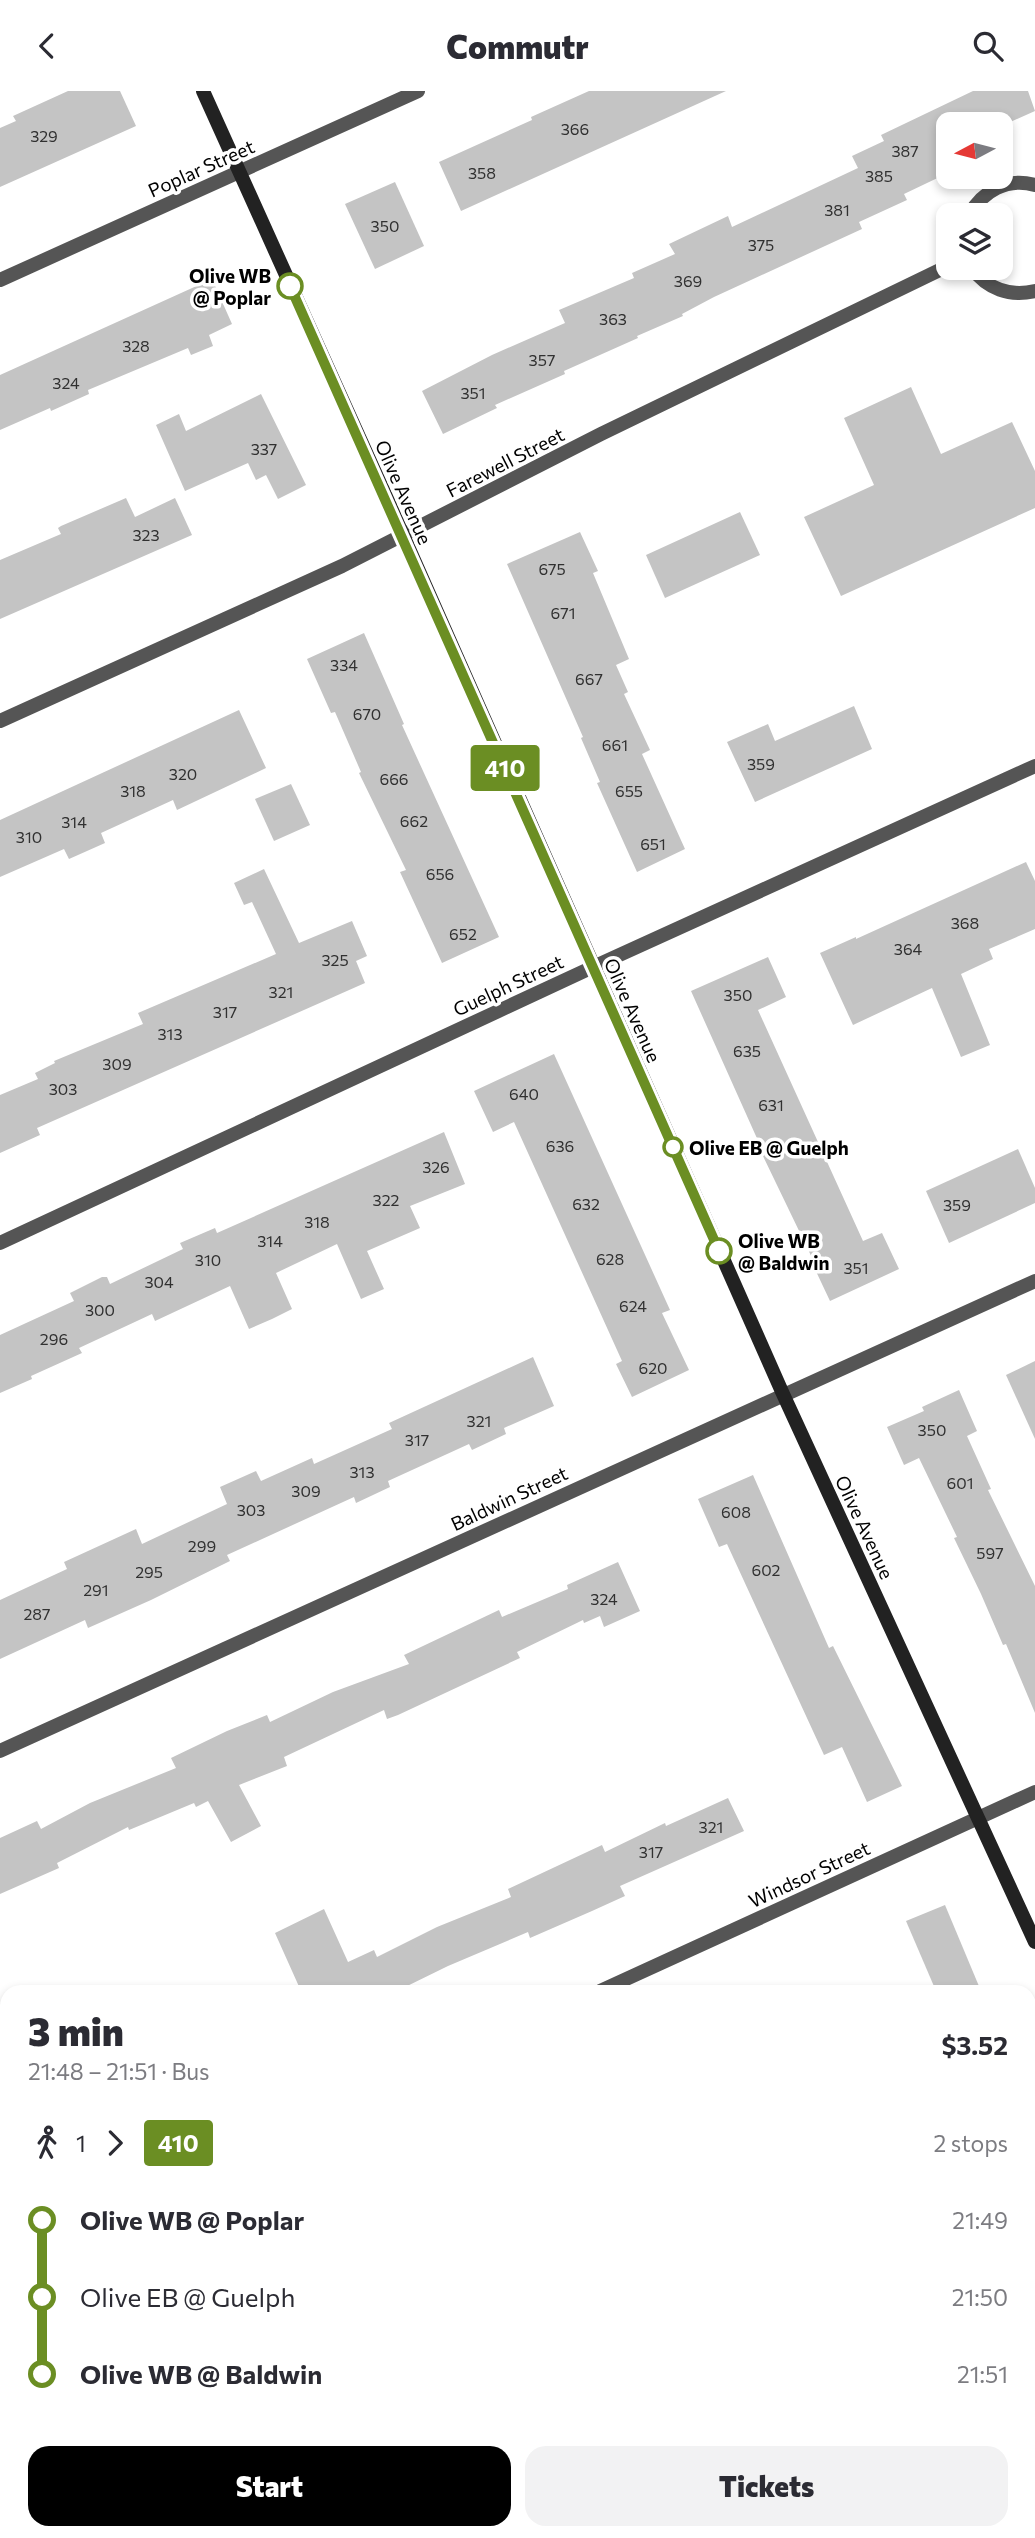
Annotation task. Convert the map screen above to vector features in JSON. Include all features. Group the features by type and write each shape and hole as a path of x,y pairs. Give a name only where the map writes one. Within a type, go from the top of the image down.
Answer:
{"main road":[{"name":"Olive Avenue","path":"203,91 783,1394 1035,1942"}],"street":[{"name":"Poplar Street","path":"0,280 418,91"},
{"path":"976,203 990,190 1007,183 1026,182 1035,185"},
{"name":"Farewell Street","path":"0,721 342,566 601,433 936,272"},
{"path":"984,280 1006,292 1023,294 1035,291"},
{"name":"Guelph Street","path":"0,1243 593,967 1035,767"},
{"name":"Baldwin Street","path":"0,1751 1035,1281"},
{"name":"Windsor Street","path":"613,1985 1035,1792"}],"building":[{"path":"68,91 120,91 136,126 0,187 0,128 16,121 13,116"},
{"path":"589,91 726,91 461,211 439,162"},
{"path":"973,91 1028,91 1035,111 1013,121 1013,112 936,112 936,179 904,194 907,200 859,222 862,229 714,297 682,314 683,316 564,371 565,374 495,405 497,408 443,434 422,391 492,355 565,323 559,310 634,278 632,273 675,254 669,244 728,216 732,227 858,168 852,156 884,141 881,135"},
{"path":"395,182 424,246 375,269 345,204"},
{"path":"212,279 232,324 209,335 213,346 191,355 188,348 88,390 89,394 51,411 50,408 0,430 0,375"},
{"path":"911,387 941,454 1012,422 1035,471 1035,508 841,596 804,517 874,485 844,418"},
{"path":"261,394 306,485 278,499 266,475 256,480 248,463 185,491 156,425 179,414 186,431"},
{"path":"126,498 135,517 175,498 192,535 0,619 0,560 61,534 58,528 61,526"},
{"path":"740,512 760,555 665,598 646,555"},
{"path":"580,532 598,571 593,573 629,659 616,665 628,692 624,694 650,750 642,754 685,849 637,872 597,783 600,782 581,738 583,737 507,564"},
{"path":"364,633 404,724 402,725 499,937 442,963 400,872 406,870 359,773 361,772 335,712 331,713 307,659"},
{"path":"854,706 872,749 755,802 727,742 768,724 775,741"},
{"path":"239,710 266,768 177,810 173,800 101,833 105,843 69,859 64,849 0,877 0,820"},
{"path":"291,784 310,825 274,841 255,799"},
{"path":"1026,862 1035,881 1035,929 989,949 993,959 961,974 990,1045 961,1057 932,988 853,1025 820,953"},
{"path":"264,869 299,943 352,921 367,956 356,961 365,983 37,1128 40,1135 0,1153 0,1095 38,1079 35,1073 55,1063 54,1061 143,1024 138,1013 276,954 252,902 244,905 234,883"},
{"path":"768,957 786,997 758,1010 863,1241 882,1233 899,1269 830,1301 691,991"},
{"path":"554,1054 670,1310 662,1313 689,1370 632,1397 616,1364 622,1361 514,1122 493,1132 474,1091"},
{"path":"444,1132 465,1184 410,1206 420,1228 367,1251 384,1289 361,1299 337,1244 276,1273 292,1309 272,1319 249,1329 230,1286 155,1321 152,1314 79,1348 82,1353 0,1393 0,1335 74,1301 70,1293 102,1277 107,1277 110,1284 183,1249 180,1243 215,1228 217,1233"},
{"path":"1018,1149 1035,1188 1035,1203 949,1243 926,1191"},
{"path":"533,1357 554,1406 504,1428 506,1434 472,1450 469,1444 388,1481 390,1487 356,1503 354,1497 227,1555 230,1561 151,1600 88,1628 85,1620 0,1659 0,1600 67,1569 64,1562 136,1529 142,1544 227,1504 220,1487 256,1471 261,1481 312,1458 314,1464 392,1429 389,1423"},
{"path":"1035,1361 1035,1439 1006,1375"},
{"path":"959,1390 977,1431 967,1436 991,1489 988,1490 1035,1586 1035,1713 1006,1644 1003,1645 954,1538 957,1537 919,1458 904,1465 887,1427 924,1411 922,1407"},
{"path":"753,1475 829,1648 833,1646 902,1786 867,1802 842,1747 824,1755 727,1544 719,1547 698,1499"},
{"path":"618,1562 640,1611 604,1627 600,1616 584,1623 583,1620 517,1652 520,1658 398,1715 387,1719 384,1710 284,1757 287,1766 239,1785 261,1826 231,1842 208,1801 196,1807 194,1803 129,1830 128,1827 57,1863 59,1868 0,1894 0,1838 37,1821 41,1829 90,1803 176,1768 171,1758 227,1731 267,1715 270,1722 333,1692 409,1664 404,1655 499,1610 502,1617 568,1589 567,1585"},
{"path":"728,1798 744,1831 620,1886 625,1896 530,1938 528,1932 409,1985 298,1985 275,1933 324,1909 348,1962 374,1950 377,1957 437,1927 511,1897 508,1889 602,1845 605,1852 665,1823 666,1826"},
{"path":"945,1905 978,1985 933,1985 906,1921"}],"bus line":[{"name":"410","path":"290,286 719,1251"}],"place":[{"name":"Olive WB @ Poplar","path":"290,286"},
{"name":"Olive EB @ Guelph","path":"673,1147"},
{"name":"Olive WB @ Baldwin","path":"719,1251"}]}
